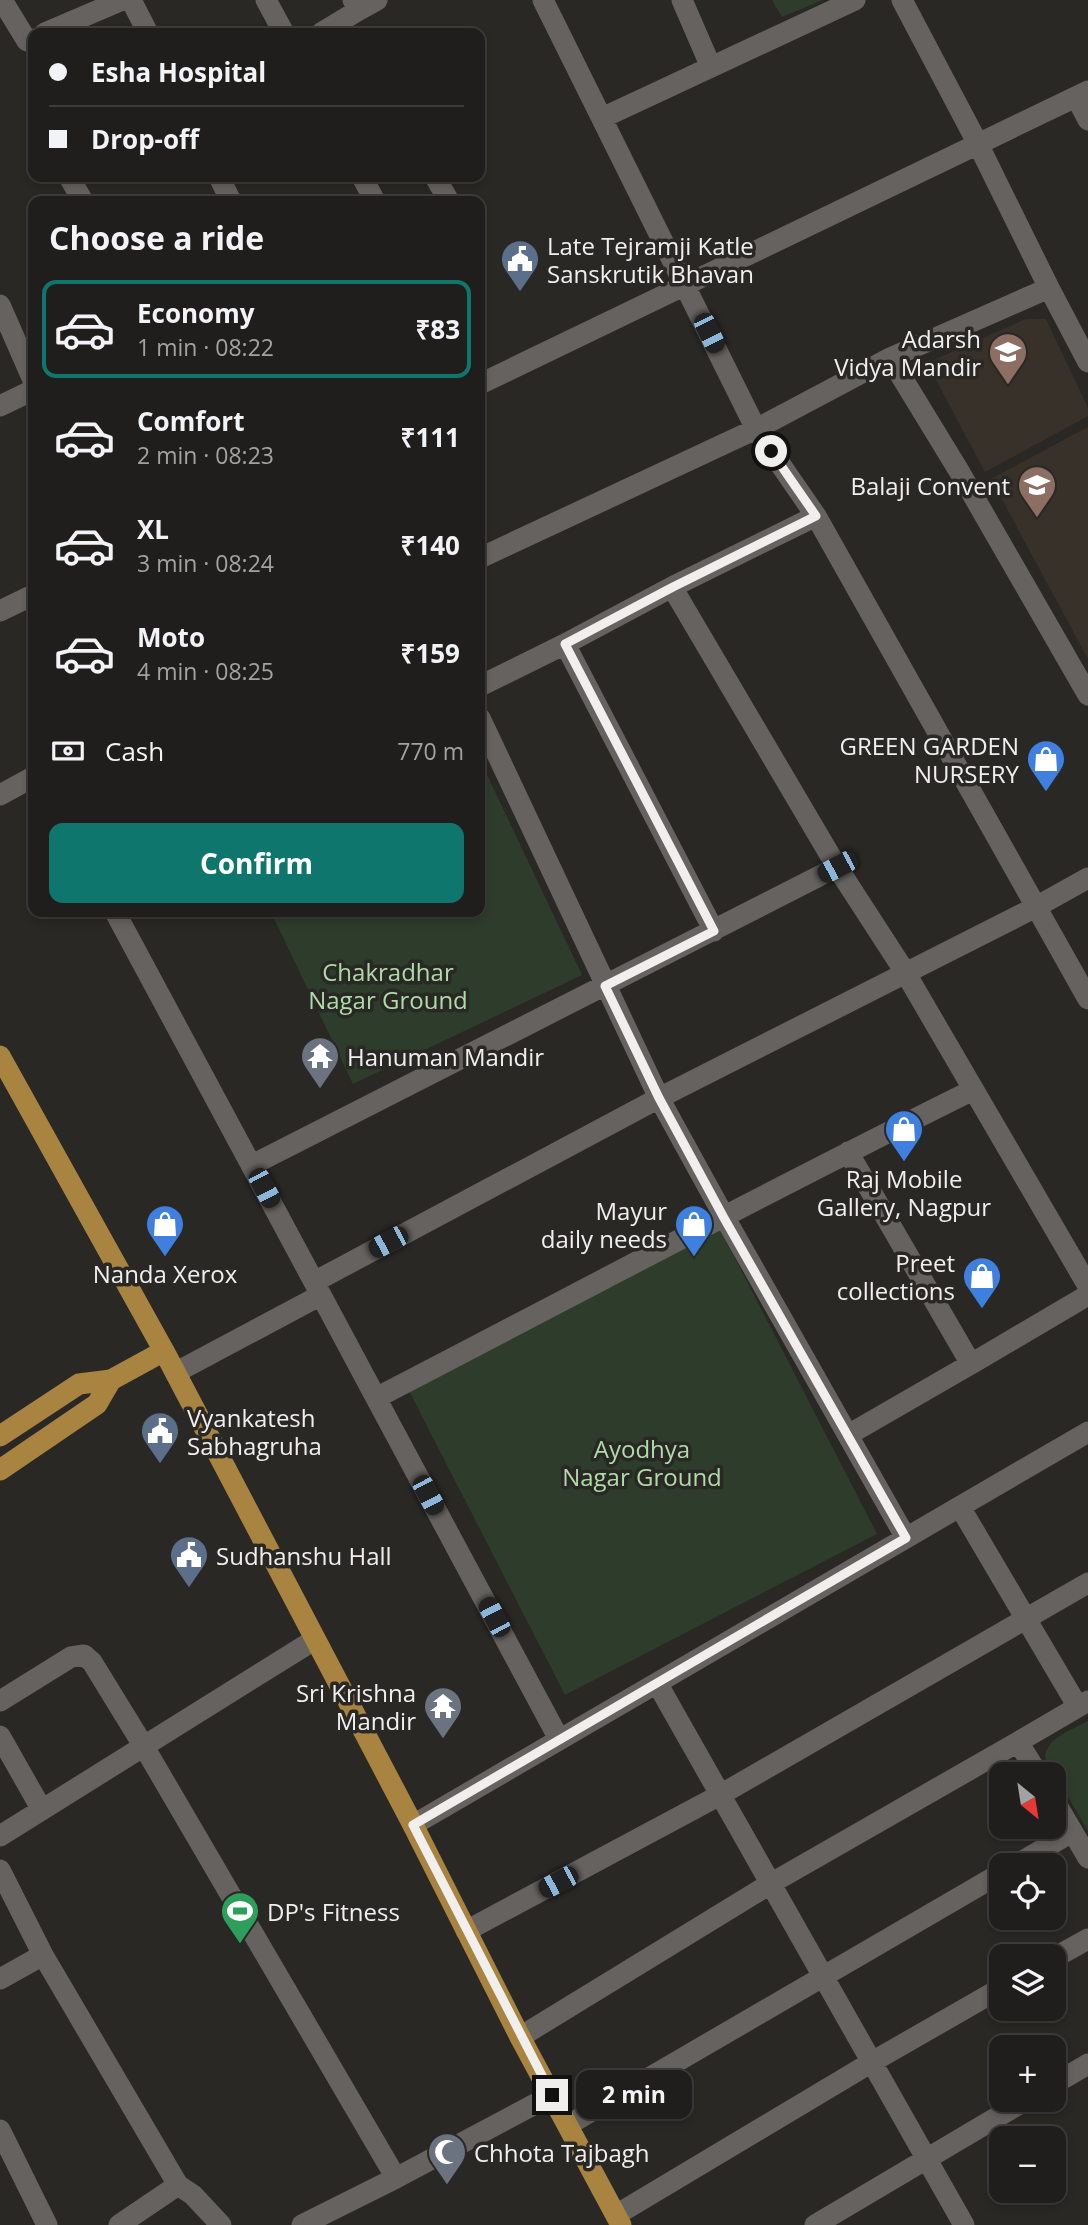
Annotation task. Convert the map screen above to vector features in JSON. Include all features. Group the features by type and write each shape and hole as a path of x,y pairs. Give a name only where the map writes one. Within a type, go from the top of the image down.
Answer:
{"main road":[{"path":"0,1056 164,1351 413,1825 520,2037 618,2220"},
{"path":"0,1436 79,1384 111,1380 164,1351"},
{"path":"0,1470 97,1404 111,1380"}],"street":[{"path":"2,0 28,41"},
{"path":"58,28 122,0"},
{"path":"131,0 145,28"},
{"path":"266,0 281,28"},
{"path":"543,0 757,429 816,516 1088,999"},
{"path":"682,0 711,67"},
{"path":"602,118 855,0"},
{"path":"902,0 978,144 1049,288 1082,332 1088,362"},
{"path":"330,28 357,13"},
{"path":"485,382 1082,94 1088,120"},
{"path":"485,556 757,429 890,358 1049,288"},
{"path":"0,305 28,369"},
{"path":"890,358 959,471 1088,695"},
{"path":"0,406 28,392"},
{"path":"485,684 816,516"},
{"path":"673,587 837,867 905,972 1088,1286"},
{"path":"0,611 28,597"},
{"path":"565,644 714,931"},
{"path":"485,730 659,1098 906,1538"},
{"path":"0,794 28,780"},
{"path":"252,1165 837,867"},
{"path":"176,1374 318,1289 659,1098 1088,878"},
{"path":"118,917 559,1739"},
{"path":"376,1398 848,1152 973,1090"},
{"path":"848,1152 971,1364"},
{"path":"848,1435 1088,1295"},
{"path":"413,1825 1088,1433"},
{"path":"520,2037 770,1884 1083,1704 1026,1618 960,1507"},
{"path":"466,1931 720,1795 1088,1583"},
{"path":"0,1836 314,1640"},
{"path":"0,1702 71,1657 83,1655 92,1662 396,2178"},
{"path":"656,1683 964,2225"},
{"path":"0,1736 42,1810"},
{"path":"1018,1742 1030,1762"},
{"path":"1066,1820 1088,1858"},
{"path":"1037,1853 1073,1832"},
{"path":"0,1870 43,1955 178,2185 193,2196 221,2225"},
{"path":"568,2125 989,1880"},
{"path":"1066,1951 1088,1939"},
{"path":"0,1979 43,1955"},
{"path":"618,2220 872,2062 989,1995"},
{"path":"1066,2077 1088,2064"},
{"path":"307,2224 552,2095"},
{"path":"815,2225 1005,2112"},
{"path":"0,2130 47,2225"},
{"path":"119,2225 178,2185"}],"shaded area":[{"name":"Adarsh Vidya Mandir","path":"1026,319 1046,319 1088,408 1088,416 985,472 927,363"},
{"path":"1088,427 1088,659 991,479"}],"green space":[{"path":"772,0 823,0 782,17"},
{"name":"Chakradhar Nagar Ground","path":"485,771 582,975 353,1084 273,917 485,917"},
{"name":"Ayodhya Nagar Ground","path":"720,1229 877,1534 565,1695 408,1389"},
{"path":"1088,1721 1088,1831 1066,1794 1066,1762 1047,1762 1045,1758 1050,1745"}],"place":[{"name":"Late Tejramji Katle Sanskrutik Bhavan","path":"520,293"},
{"name":"Adarsh Vidya Mandir","path":"1008,386"},
{"name":"Balaji Convent","path":"1037,519"},
{"name":"GREEN GARDEN NURSERY","path":"1046,793"},
{"name":"Hanuman Mandir","path":"320,1090"},
{"name":"Raj Mobile Gallery, Nagpur","path":"904,1163"},
{"name":"Nanda Xerox","path":"165,1258"},
{"name":"Mayur daily needs","path":"694,1258"},
{"name":"Preet collections","path":"982,1310"},
{"name":"Vyankatesh Sabhagruha","path":"160,1465"},
{"name":"Sudhanshu Hall","path":"189,1589"},
{"name":"Sri Krishna Mandir","path":"443,1740"},
{"name":"DP's Fitness","path":"240,1945"},
{"name":"Chhota Tajbagh","path":"447,2186"}],"route":[{"path":"552,2095 413,1825 906,1538 724,1218 659,1098 605,986 714,931 565,644 816,516 771,451"}]}
